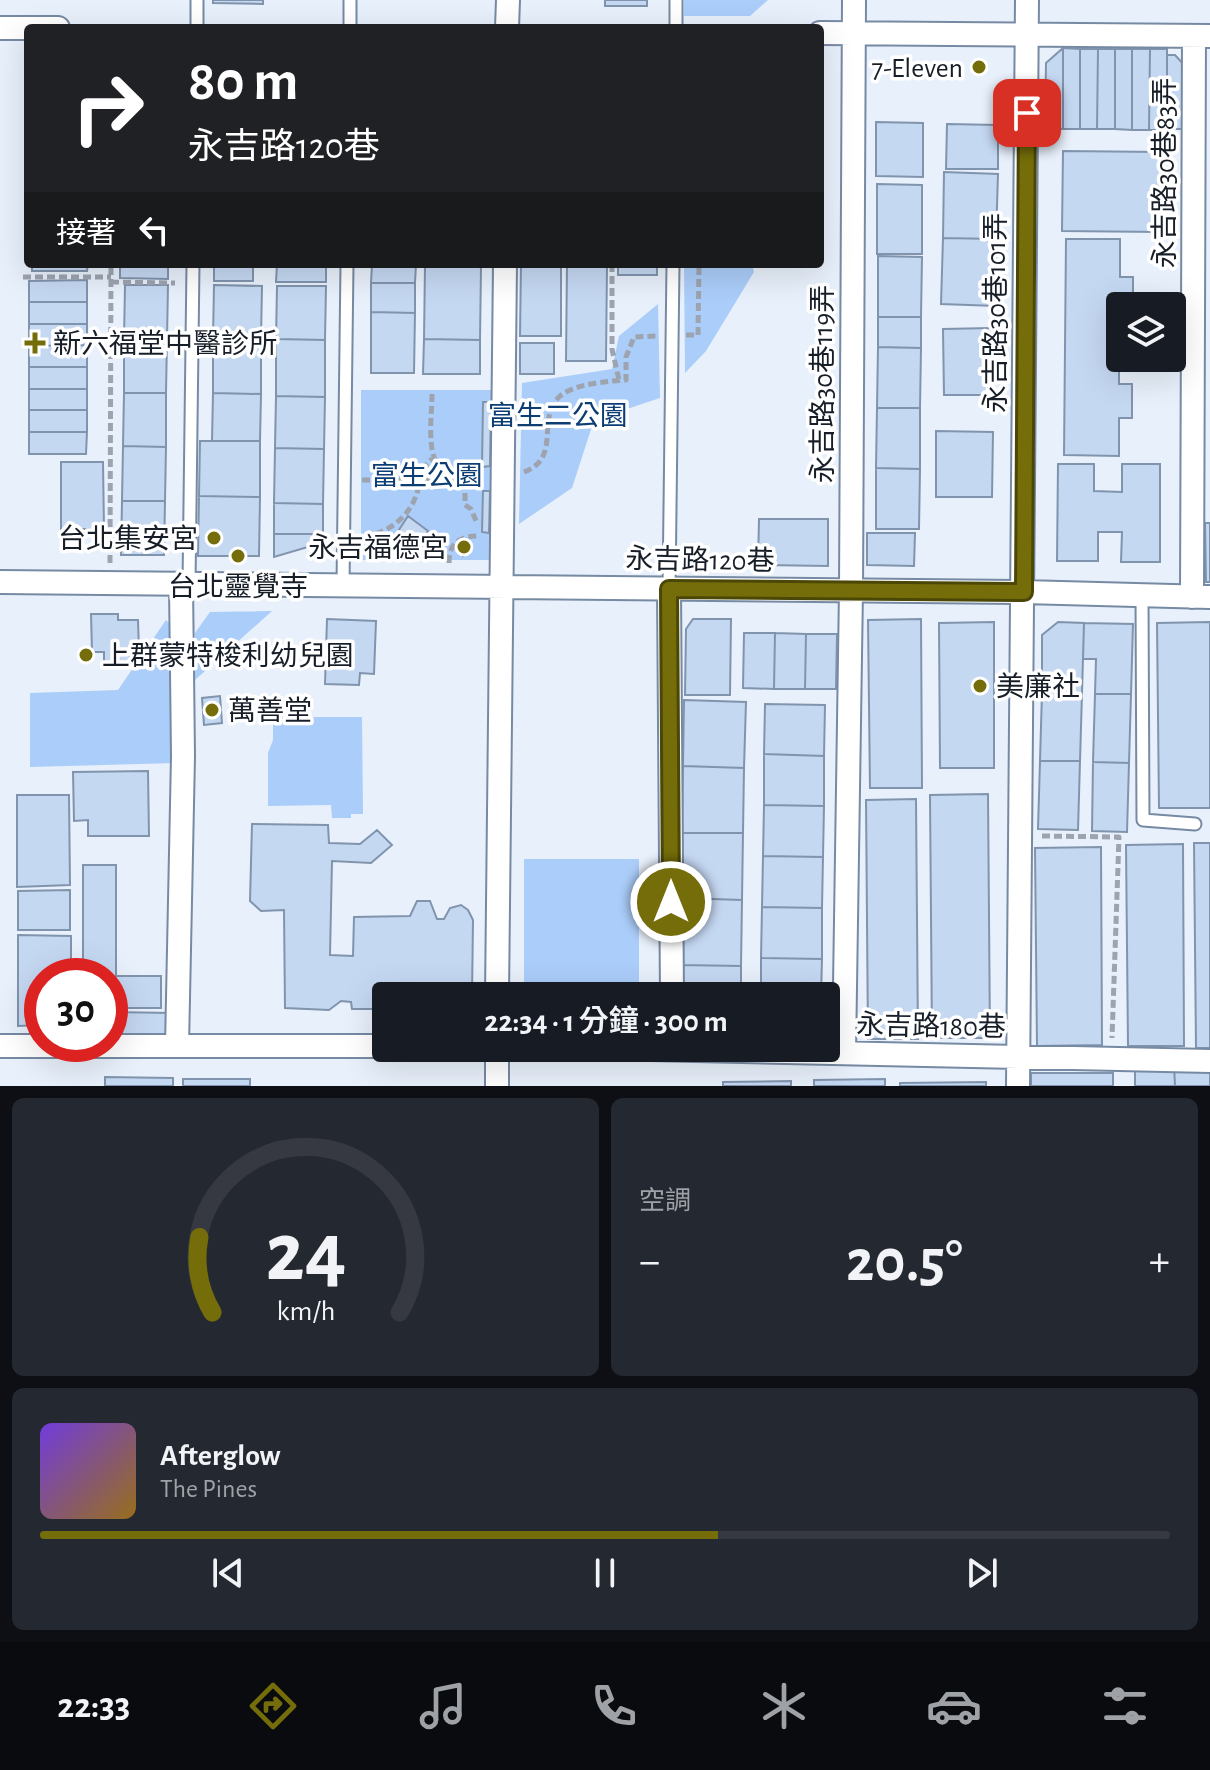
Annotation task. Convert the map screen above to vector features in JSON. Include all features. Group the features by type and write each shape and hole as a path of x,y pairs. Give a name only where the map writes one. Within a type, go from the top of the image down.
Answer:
{"street":[{"path":"507,24 508,0"},
{"name":"永吉路30巷119弄","path":"844,1053 851,590 854,0"},
{"name":"永吉路30巷101弄","path":"1018,1086 1027,0"},
{"path":"0,28 24,28"},
{"path":"824,33 1202,36"},
{"name":"永吉路30巷83弄","path":"1201,597 1202,36"},
{"path":"497,982 505,268"},
{"name":"永吉路120巷","path":"0,582 1024,592 1201,597"},
{"path":"177,1046 185,585"},
{"path":"669,589 672,982"},
{"path":"0,1046 372,1046"},
{"name":"永吉路180巷","path":"840,1053 1210,1061"},
{"path":"497,1062 497,1086"}],"lane":[{"path":"197,0 197,24"},
{"path":"350,0 350,24"},
{"path":"676,0 676,24"},
{"path":"185,585 193,268"},
{"path":"343,586 347,268"},
{"path":"669,589 673,268"},
{"path":"1142,596 1143,820 1195,824"}],"path":[{"path":"110,584 111,268"},
{"path":"612,268 612,349 619,380"},
{"path":"673,335 698,335 699,268"},
{"path":"23,277 192,283"},
{"path":"432,394 432,459 438,471 453,480"},
{"path":"364,536 388,531 398,521 416,496 420,471 432,459"},
{"path":"449,563 449,552 454,543 465,536 483,536 476,516 465,505 465,481"},
{"path":"1021,835 1119,837 1111,1059"}],"green space":[{"path":"684,0 768,0 750,16 684,16"},
{"path":"684,268 753,268 754,272 706,351 685,373"},
{"name":"富生二公園","path":"658,304 660,398 594,420 572,488 519,524 522,383 612,369 619,336"},
{"name":"富生公園","path":"361,390 494,390 491,560 361,560"},
{"path":"272,611 195,680 195,633 210,612"},
{"path":"166,620 173,627 175,763 30,767 30,693 118,690"},
{"path":"273,717 362,717 363,814 351,814 351,818 332,818 331,805 268,806 268,753 273,740"},
{"path":"524,859 639,859 639,982 524,982"}],"building":[{"path":"213,0 263,0 263,4 213,3"},
{"path":"605,0 647,0 647,6 605,6"},
{"path":"1063,48 1063,129 1045,129 1046,63"},
{"path":"1063,48 1080,49 1080,129 1063,129"},
{"path":"1080,49 1098,49 1097,129 1080,129"},
{"path":"1098,49 1115,49 1115,129 1097,129"},
{"path":"1115,49 1132,49 1132,130 1115,129"},
{"path":"1132,49 1150,49 1149,130 1132,130"},
{"path":"1150,49 1167,49 1167,130 1149,130"},
{"path":"1167,55 1175,55 1186,67 1186,129 1167,129"},
{"path":"876,122 923,123 923,177 876,176"},
{"path":"947,124 998,125 998,169 946,169"},
{"path":"1063,151 1161,152 1160,232 1062,231"},
{"path":"944,172 998,174 996,239 943,238"},
{"path":"877,184 922,185 922,254 877,254"},
{"path":"943,238 996,239 996,306 941,304"},
{"path":"1066,239 1120,239 1120,277 1133,277 1133,292 1106,292 1106,372 1119,372 1119,384 1132,384 1132,418 1119,418 1119,456 1064,455"},
{"path":"878,256 922,257 921,317 878,317"},
{"path":"32,268 87,268 87,271 32,271"},
{"path":"120,268 168,268 168,279 120,278"},
{"path":"214,268 253,268 253,281 214,281"},
{"path":"277,268 326,268 326,282 276,282"},
{"path":"372,268 416,268 415,283 371,283"},
{"path":"425,268 481,268 480,340 424,339"},
{"path":"521,268 561,268 561,336 520,336"},
{"path":"567,268 607,268 606,361 566,361"},
{"path":"618,268 657,268 657,275 618,275"},
{"path":"87,280 87,302 29,302 29,281"},
{"path":"371,283 415,283 415,313 371,312"},
{"path":"125,285 168,285 167,339 124,339"},
{"path":"214,285 262,286 261,339 213,339"},
{"path":"277,286 326,286 325,340 276,339"},
{"path":"29,302 87,302 87,324 29,324"},
{"path":"371,312 415,313 414,373 371,373"},
{"path":"878,317 921,317 921,348 878,347"},
{"path":"29,324 87,324 87,345 29,346"},
{"path":"991,328 992,395 944,395 943,329"},
{"path":"124,339 167,339 166,393 124,393"},
{"path":"213,339 261,339 261,394 213,393"},
{"path":"276,339 325,340 325,397 276,396"},
{"path":"424,339 480,340 480,374 423,374"},
{"path":"520,343 554,343 554,374 520,374"},
{"path":"87,345 87,367 29,367 29,346"},
{"path":"878,347 921,348 920,408 877,408"},
{"path":"29,367 87,367 87,389 29,389"},
{"path":"29,389 87,389 87,410 29,410"},
{"path":"124,393 166,393 166,447 123,446"},
{"path":"213,393 261,394 260,441 212,441"},
{"path":"276,396 325,397 324,449 275,448"},
{"path":"483,402 491,402 490,466 482,467"},
{"path":"877,408 920,408 920,469 876,468"},
{"path":"29,410 87,410 87,432 29,432"},
{"path":"936,431 993,432 992,497 936,497"},
{"path":"29,432 87,432 86,454 29,454"},
{"path":"200,441 260,441 260,497 199,496"},
{"path":"123,446 166,447 165,501 122,501"},
{"path":"275,448 324,449 323,504 274,503"},
{"path":"61,462 103,462 104,529 61,529"},
{"path":"1058,464 1094,464 1094,491 1122,492 1122,464 1160,464 1160,562 1121,562 1122,532 1098,532 1098,561 1057,561"},
{"path":"876,468 920,469 919,529 876,529"},
{"path":"483,491 490,491 489,533 482,532"},
{"path":"199,496 260,497 259,556 198,556"},
{"path":"122,501 165,501 164,555 121,555"},
{"path":"274,503 323,504 323,534 274,534"},
{"path":"408,516 428,531 417,547 397,533"},
{"path":"759,519 828,519 828,566 758,565"},
{"path":"1205,523 1210,523 1210,582 1206,582"},
{"path":"867,533 915,533 914,566 867,565"},
{"path":"274,534 318,534 318,544 274,557"},
{"name":"永吉福德宮","path":"466,539 472,550 463,556 456,545"},
{"path":"91,614 118,614 118,620 138,620 139,652 130,652 130,663 104,664 104,652 92,652"},
{"path":"327,619 376,621 374,674 360,673 359,685 325,684"},
{"path":"693,619 731,619 730,695 685,695 686,629"},
{"path":"921,619 922,788 870,788 868,620"},
{"path":"994,622 994,768 940,768 939,623"},
{"path":"1058,622 1084,623 1082,693 1042,692 1042,635"},
{"path":"1210,622 1210,808 1159,808 1157,623"},
{"path":"1084,623 1133,624 1131,694 1095,694 1096,659 1083,659"},
{"path":"744,633 775,633 774,689 743,688"},
{"path":"775,633 806,634 805,689 774,689"},
{"path":"806,634 837,634 836,689 805,689"},
{"path":"1042,692 1082,693 1080,761 1040,761"},
{"path":"1095,694 1131,694 1129,763 1093,762"},
{"name":"萬善堂","path":"220,696 222,723 204,725 202,698"},
{"path":"684,700 746,702 744,768 683,766"},
{"path":"765,704 825,705 824,756 764,754"},
{"path":"764,754 824,756 824,806 764,805"},
{"path":"1040,761 1080,761 1078,830 1038,829"},
{"path":"1093,762 1129,763 1127,832 1092,831"},
{"path":"683,766 744,768 743,833 682,833"},
{"path":"148,771 149,836 88,836 88,820 74,821 73,772"},
{"path":"988,794 990,1038 932,1038 930,795"},
{"path":"17,795 69,795 70,885 17,887"},
{"path":"916,799 918,1039 868,1039 866,800"},
{"path":"764,805 824,806 823,857 763,856"},
{"path":"252,824 328,825 329,843 360,844 377,830 392,845 371,863 332,861 330,955 353,956 354,917 410,916 417,901 430,901 437,919 444,919 450,908 461,905 473,920 472,982 372,982 372,1009 352,1009 351,1002 341,1001 329,1010 285,1008 284,910 261,911 250,901"},
{"path":"682,833 743,833 742,900 681,898"},
{"path":"1194,843 1210,843 1210,1048 1196,1048"},
{"path":"1183,844 1184,1046 1128,1046 1126,845"},
{"path":"1101,847 1102,1045 1037,1046 1035,848"},
{"path":"763,856 823,857 822,908 762,907"},
{"path":"83,865 116,865 116,958 83,958"},
{"path":"70,890 70,930 18,930 18,891"},
{"path":"681,898 742,900 741,966 680,965"},
{"path":"762,907 822,908 822,959 761,958"},
{"path":"18,935 71,936 71,958 24,958 24,1026 18,1026"},
{"path":"761,958 822,959 821,982 761,982"},
{"path":"680,965 741,966 741,982 679,982"},
{"path":"128,976 161,976 161,1008 128,1008"},
{"path":"128,1012 172,1013 172,1041 128,1041"},
{"path":"1135,1064 1174,1064 1175,1086 1135,1086"},
{"path":"1174,1064 1210,1064 1210,1086 1175,1086"},
{"path":"1031,1073 1113,1073 1113,1086 1031,1086"},
{"path":"105,1077 173,1078 173,1086 105,1086"},
{"path":"183,1079 250,1079 250,1086 183,1086"},
{"path":"885,1079 885,1086 814,1086 814,1080"},
{"path":"791,1081 791,1086 723,1086 723,1082"},
{"path":"986,1082 986,1086 900,1086 900,1083"}],"place":[{"name":"7-Eleven","path":"979,67"},
{"name":"新六福堂中醫診所","path":"35,343"},
{"name":"台北集安宮","path":"214,538"},
{"name":"永吉福德宮","path":"464,547"},
{"name":"台北靈覺寺","path":"238,556"},
{"name":"上群蒙特梭利幼兒園","path":"86,655"},
{"name":"美廉社","path":"980,686"},
{"name":"萬善堂","path":"212,710"}],"route":[{"path":"671,902 669,589 1024,592 1027,113"}]}
